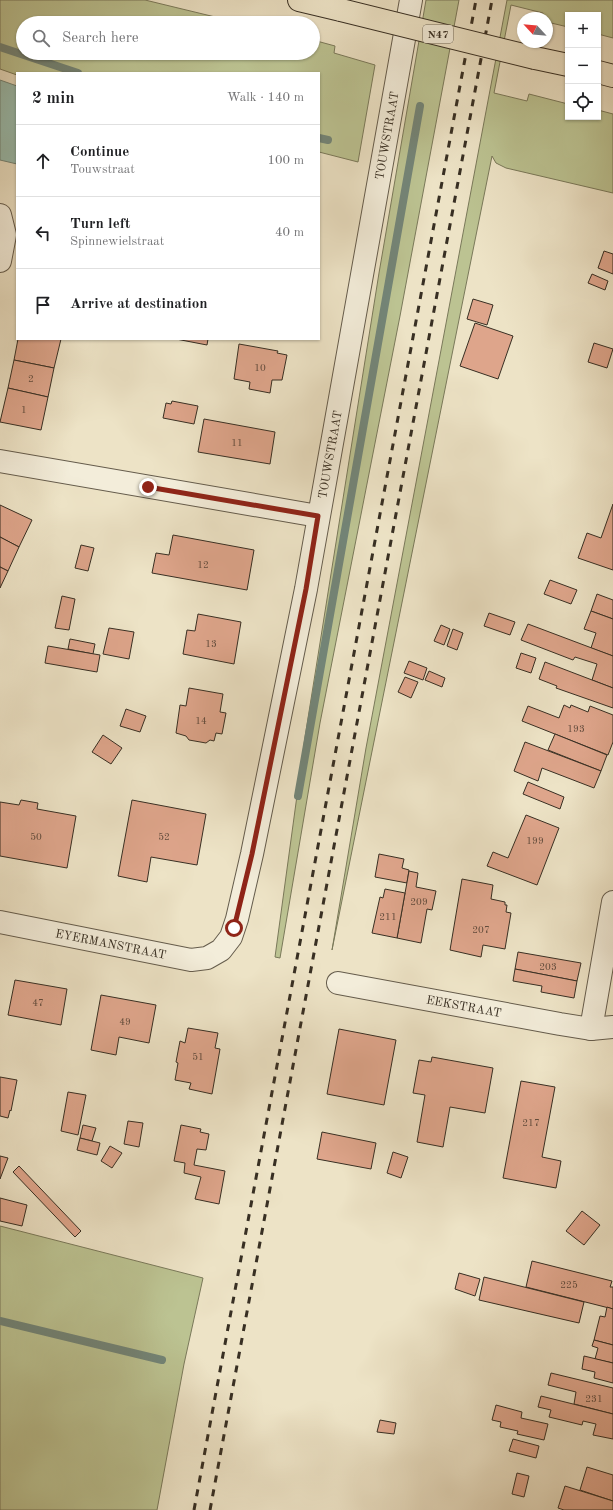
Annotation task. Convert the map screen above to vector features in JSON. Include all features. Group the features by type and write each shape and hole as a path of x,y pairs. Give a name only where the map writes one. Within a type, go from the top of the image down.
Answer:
{"main road":[{"name":"N47","path":"299,0 565,64"},
{"path":"601,73 613,76"}],"street":[{"name":"TOUWSTRAAT","path":"220,950 231,937 237,919 252,854 304,597 411,0"},
{"path":"0,215 5,235 0,261"},
{"path":"0,461 318,516"},
{"path":"591,1029 613,902"},
{"name":"EYERMANSTRAAT","path":"0,922 191,960 207,958 220,950"},
{"name":"EEKSTRAAT","path":"338,983 560,1024 591,1029 613,1028"}],"green space":[{"path":"0,0 145,0 211,16 16,16 16,60 320,60 320,42 335,46 334,53 375,65 358,162 320,152 320,72 16,72 16,75 0,69"},
{"path":"426,0 459,0 400,316 320,723 280,958 275,957 305,737 379,273"},
{"path":"507,0 613,0 613,38 601,35 601,12 565,12 565,26 553,23 553,12 539,12 511,5 494,93 527,101 529,94 565,103 565,120 601,120 601,111 613,114 613,193 506,168 496,163 492,156 332,950 366,748"},
{"path":"0,1226 203,1278 184,1364 157,1510 0,1510"}],"shaded area":[{"path":"0,80 16,86 16,164 0,160"}],"building":[{"path":"604,251 613,254 613,274 598,268"},
{"path":"592,274 608,281 605,290 588,283"},
{"path":"473,299 493,305 487,325 467,319"},
{"path":"475,323 513,336 498,379 460,366"},
{"path":"18,340 61,340 54,368 14,360"},
{"path":"181,340 208,340 207,345"},
{"path":"594,343 613,349 607,368 588,362"},
{"path":"239,344 278,351 277,353 287,355 282,380 272,380 270,393 249,389 250,382 234,379"},
{"path":"14,360 54,368 48,397 8,388"},
{"path":"8,388 48,397 41,430 0,422"},
{"path":"172,401 198,406 194,424 163,418 166,403 171,404"},
{"path":"204,419 275,432 270,464 198,452"},
{"path":"613,504 613,570 578,558 587,533 601,538"},
{"path":"0,505 32,520 19,547 0,537"},
{"path":"173,535 254,550 247,590 152,573 156,553 169,555"},
{"path":"0,537 19,547 8,571 0,567"},
{"path":"81,545 94,548 88,571 75,568"},
{"path":"0,567 8,571 0,588"},
{"path":"550,580 577,590 571,604 544,594"},
{"path":"597,594 613,600 613,619 591,611"},
{"path":"62,596 75,599 69,630 55,628"},
{"path":"591,611 613,619 613,656 591,648 596,633 584,629"},
{"path":"489,613 515,622 510,635 484,626"},
{"path":"198,614 241,622 234,664 183,654 187,630 195,631"},
{"path":"528,624 613,656 613,688 592,680 597,664 575,657 573,660 521,640"},
{"path":"441,625 450,629 444,645 434,641"},
{"path":"109,628 134,632 129,659 103,654"},
{"path":"453,629 463,633 457,650 447,646"},
{"path":"70,639 95,644 93,654 68,649"},
{"path":"48,646 100,655 97,672 45,663"},
{"path":"521,653 536,658 531,673 516,668"},
{"path":"409,661 427,668 423,680 404,673"},
{"path":"545,662 613,688 613,708 556,688 557,686 539,679"},
{"path":"429,671 445,678 442,687 425,680"},
{"path":"405,677 418,682 411,698 398,692"},
{"path":"189,688 223,694 220,712 226,713 222,734 216,733 214,741 210,740 206,743 189,740 186,736 176,733 180,705 186,706"},
{"path":"564,705 570,708 571,705 588,712 590,706 613,715 613,742 608,755 522,721 528,706 559,718"},
{"path":"126,709 146,716 140,732 120,726"},
{"path":"555,734 607,755 601,771 548,750"},
{"path":"103,735 122,748 111,764 92,752"},
{"path":"525,742 601,771 594,788 542,768 538,781 514,771"},
{"path":"528,782 564,797 560,809 523,794"},
{"path":"21,800 38,803 37,809 76,816 67,868 0,856 0,802 19,805"},
{"path":"132,800 206,814 197,865 151,857 147,882 118,876"},
{"path":"526,815 559,828 537,885 487,866 493,852 508,858"},
{"path":"379,854 404,859 402,868 409,870 407,883 375,877"},
{"path":"409,871 418,873 416,887 436,891 432,910 427,909 421,943 397,938"},
{"path":"462,879 493,885 491,899 505,902 505,905 507,905 506,912 511,913 505,949 483,945 481,957 450,950"},
{"path":"385,889 405,893 397,938 372,933 380,897 383,898"},
{"path":"518,952 581,963 577,981 515,969"},
{"path":"515,969 577,981 574,998 541,992 542,986 513,981"},
{"path":"15,980 67,989 61,1025 8,1015"},
{"path":"101,995 156,1005 149,1043 119,1037 116,1055 91,1050"},
{"path":"188,1028 218,1033 215,1048 220,1049 212,1094 189,1089 191,1083 175,1080 178,1063 176,1062 180,1041 185,1043"},
{"path":"339,1029 396,1040 384,1105 327,1094"},
{"path":"432,1057 493,1068 485,1113 450,1107 443,1147 417,1142 425,1095 413,1093 419,1060 431,1062"},
{"path":"0,1077 17,1080 11,1111 10,1110 8,1118 0,1116"},
{"path":"521,1081 555,1087 542,1157 561,1161 556,1188 503,1178"},
{"path":"68,1092 86,1095 78,1135 61,1131"},
{"path":"128,1121 143,1123 139,1147 124,1144"},
{"path":"83,1125 96,1128 92,1141 80,1138"},
{"path":"181,1125 201,1129 200,1132 209,1134 206,1150 197,1149 194,1165 225,1171 219,1204 195,1199 201,1177 184,1173 185,1163 174,1161"},
{"path":"322,1132 376,1143 371,1169 317,1159"},
{"path":"80,1138 100,1143 97,1155 77,1150"},
{"path":"110,1146 122,1153 112,1168 101,1161"},
{"path":"393,1152 408,1157 401,1178 387,1173"},
{"path":"0,1156 8,1158 0,1179"},
{"path":"19,1166 81,1231 75,1237 13,1172"},
{"path":"0,1198 27,1205 22,1226 0,1221"},
{"path":"582,1211 600,1225 584,1245 566,1231"},
{"path":"532,1261 612,1281 610,1287 613,1287 613,1309 526,1287"},
{"path":"459,1273 480,1279 475,1296 455,1289"},
{"path":"484,1277 584,1302 579,1323 479,1300"},
{"path":"607,1307 613,1309 613,1345 594,1340 600,1316 605,1317"},
{"path":"594,1340 613,1345 613,1363 595,1359 598,1348 592,1346"},
{"path":"584,1356 613,1363 613,1383 594,1378 595,1372 582,1369"},
{"path":"551,1373 613,1388 613,1414 574,1404 576,1392 548,1385"},
{"path":"541,1396 613,1414 613,1439 593,1435 596,1424 583,1421 582,1425 549,1417 551,1410 538,1407"},
{"path":"496,1405 522,1412 521,1418 548,1424 544,1440 517,1434 518,1431 500,1427 501,1422 492,1420"},
{"path":"380,1420 396,1423 394,1434 377,1432"},
{"path":"513,1439 539,1446 536,1458 509,1451"},
{"path":"587,1467 613,1475 613,1501 580,1490"},
{"path":"517,1473 529,1476 524,1497 512,1494"},
{"path":"565,1486 613,1501 613,1510 564,1510 558,1508"}],"waterway":[{"path":"0,47 16,52"},
{"path":"39,60 75,72"},
{"path":"298,796 420,106"},
{"path":"320,138 328,140"},
{"path":"0,1321 162,1360"}],"railway":[{"path":"194,1510 476,0"},
{"path":"210,1510 492,0"}],"route":[{"path":"148,487 318,516 306,589 252,854 234,928"}]}
